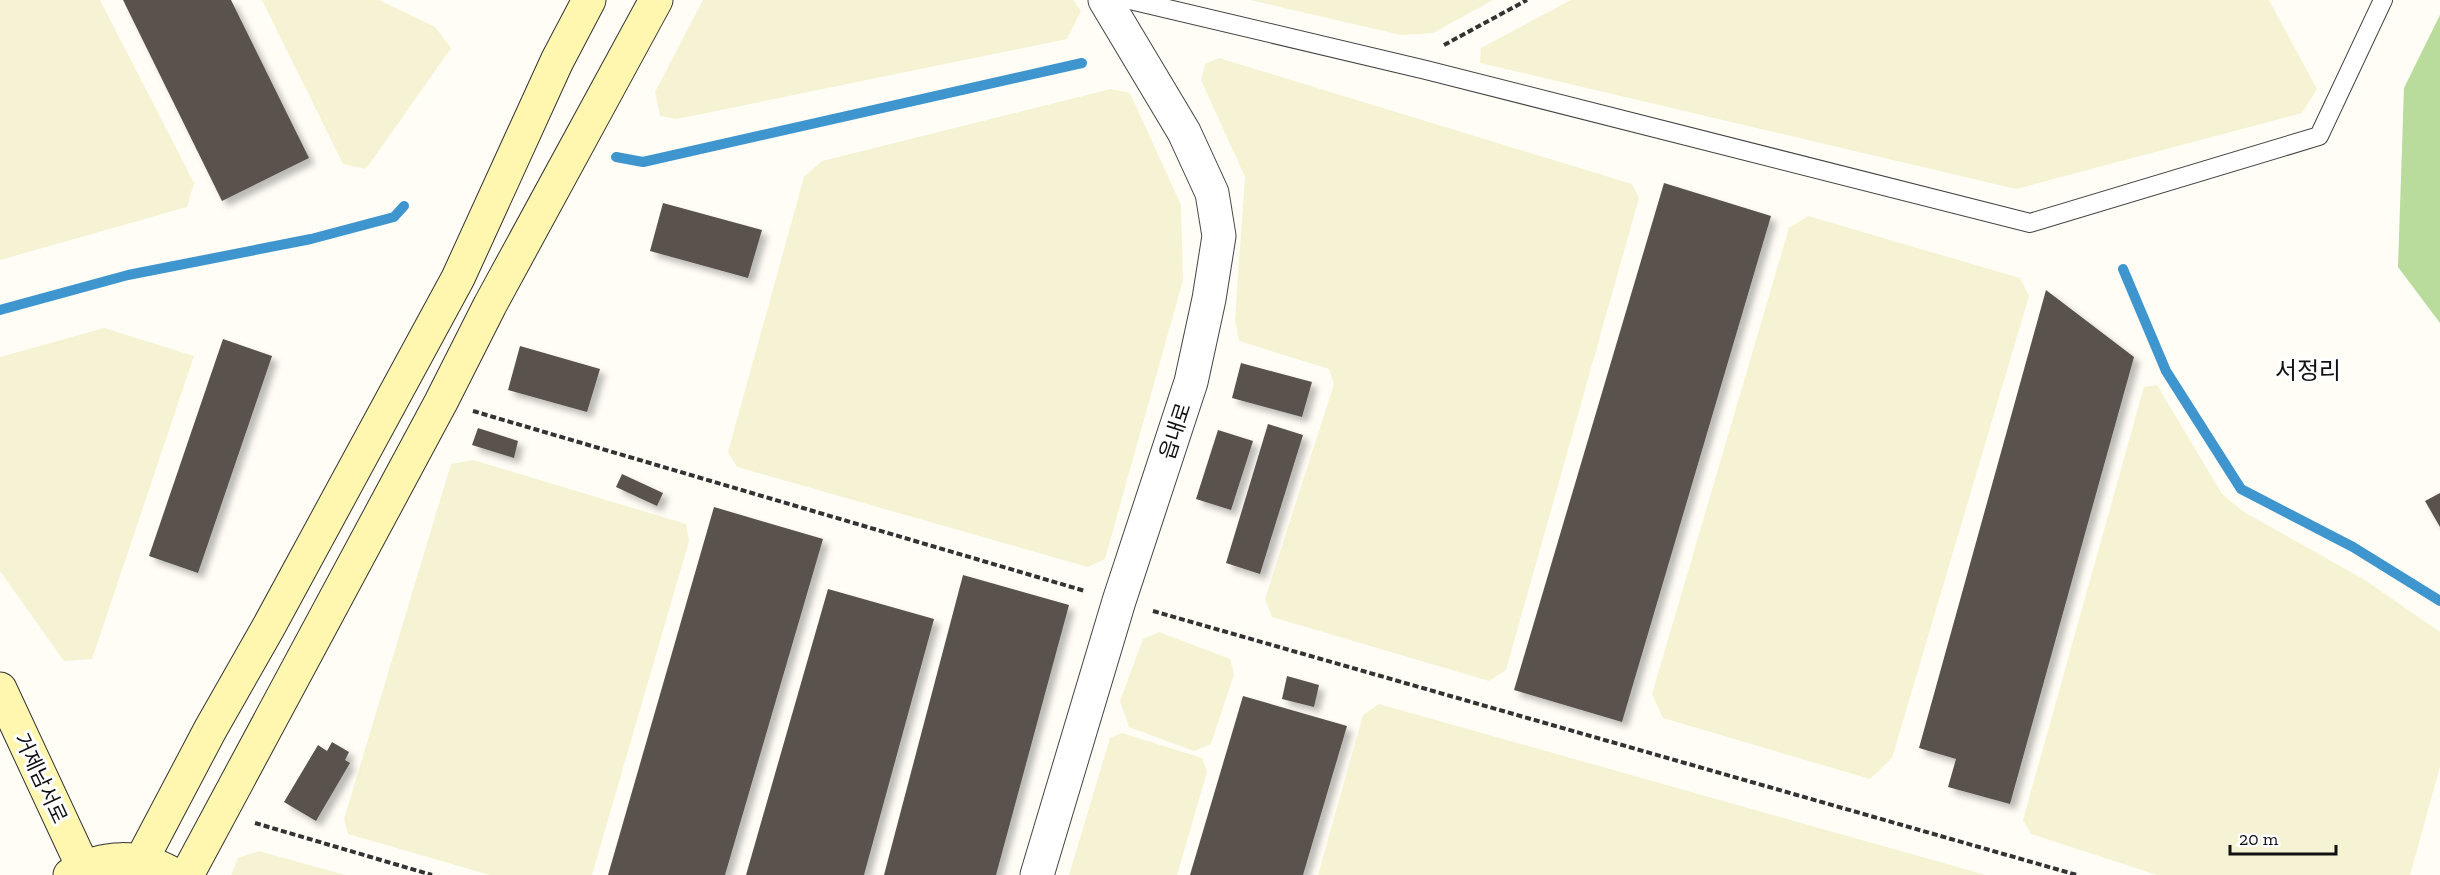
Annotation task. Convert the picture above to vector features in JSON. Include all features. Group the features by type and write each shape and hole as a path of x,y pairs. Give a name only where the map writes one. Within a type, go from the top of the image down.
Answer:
{"street":[{"path":"141,861 210,730 458,278 557,61 589,0"},
{"path":"187,875 441,402 490,305 656,0"},
{"name":"읍내로","path":"1037,875 1119,601 1191,382 1209,299 1219,236 1212,193 1184,132 1105,0"},
{"name":"거제남서로","path":"0,688 76,871"},
{"path":"76,871 111,859 141,861 174,875"}],"lane":[{"path":"1130,0 1426,70 2031,223 2319,136 2383,0"}],"path":[{"path":"1426,70 1441,47 1527,0"},
{"path":"441,402 1119,601 2077,875"},
{"path":"220,813 432,875"}],"shaded area":[{"path":"0,0 100,0 194,183 187,207 0,260"},
{"path":"262,0 379,0 435,27 451,48 366,169 343,164"},
{"path":"703,0 1073,0 1081,11 1067,39 677,119 660,116 655,92"},
{"path":"1250,0 1493,0 1433,33 1401,35"},
{"path":"1571,0 2269,0 2317,89 2302,113 2016,189 1480,63 1481,48"},
{"path":"1219,58 1632,184 1639,198 1506,670 1489,681 1272,617 1265,599 1334,384 1329,369 1239,341 1235,320 1245,177 1201,80 1205,64"},
{"path":"1111,89 1130,93 1181,205 1183,280 1105,559 1088,567 737,467 728,452 804,177 822,161"},
{"path":"1808,216 2020,278 2029,296 1892,758 1870,779 1663,718 1652,694 1789,228"},
{"path":"104,328 194,356 92,659 64,661 0,571 0,357"},
{"path":"2157,385 2222,494 2244,512 2365,580 2440,632 2440,767 2410,875 2157,875 2031,834 2023,820 2144,387"},
{"path":"473,460 686,524 689,541 592,875 490,875 348,834 344,819 451,464"},
{"path":"1159,632 1230,659 1234,674 1211,744 1194,751 1129,727 1120,701 1143,639"},
{"path":"1379,704 1986,875 1318,875 1363,715"},
{"path":"1122,733 1202,758 1207,772 1177,875 1069,875 1110,738"},
{"path":"259,851 345,875 231,875 238,858"}],"green space":[{"path":"2440,15 2440,323 2398,267 2404,88"}],"building":[{"path":"123,0 231,0 309,158 222,201"},
{"path":"1664,183 1771,216 1622,722 1514,690"},
{"path":"663,203 762,230 748,278 650,251"},
{"path":"2046,290 2134,357 2010,804 1948,787 1956,759 1919,748"},
{"path":"223,339 272,356 198,573 149,556"},
{"path":"520,346 600,369 587,412 508,390"},
{"path":"1241,363 1312,382 1302,417 1232,398"},
{"path":"1268,424 1303,435 1260,574 1226,563"},
{"path":"478,428 518,441 514,458 472,445"},
{"path":"1218,430 1253,441 1231,510 1196,499"},
{"path":"622,474 663,493 657,506 616,487"},
{"path":"2440,493 2440,527 2425,501"},
{"path":"714,507 823,539 725,875 608,875"},
{"path":"963,575 1069,605 996,875 884,875"},
{"path":"828,589 934,619 864,875 746,875"},
{"path":"1287,676 1319,685 1314,707 1282,699"},
{"path":"1243,696 1347,726 1303,875 1190,875"},
{"path":"332,742 349,752 345,760 350,763 316,821 284,802 318,745 327,751"}],"waterway":[{"path":"616,157 643,162 1082,63"},
{"path":"0,310 128,275 311,239 394,217 404,206"},
{"path":"2123,269 2166,371 2241,489 2353,547 2440,601"}],"district":[{"name":"서정리","path":"2308,370"}]}
